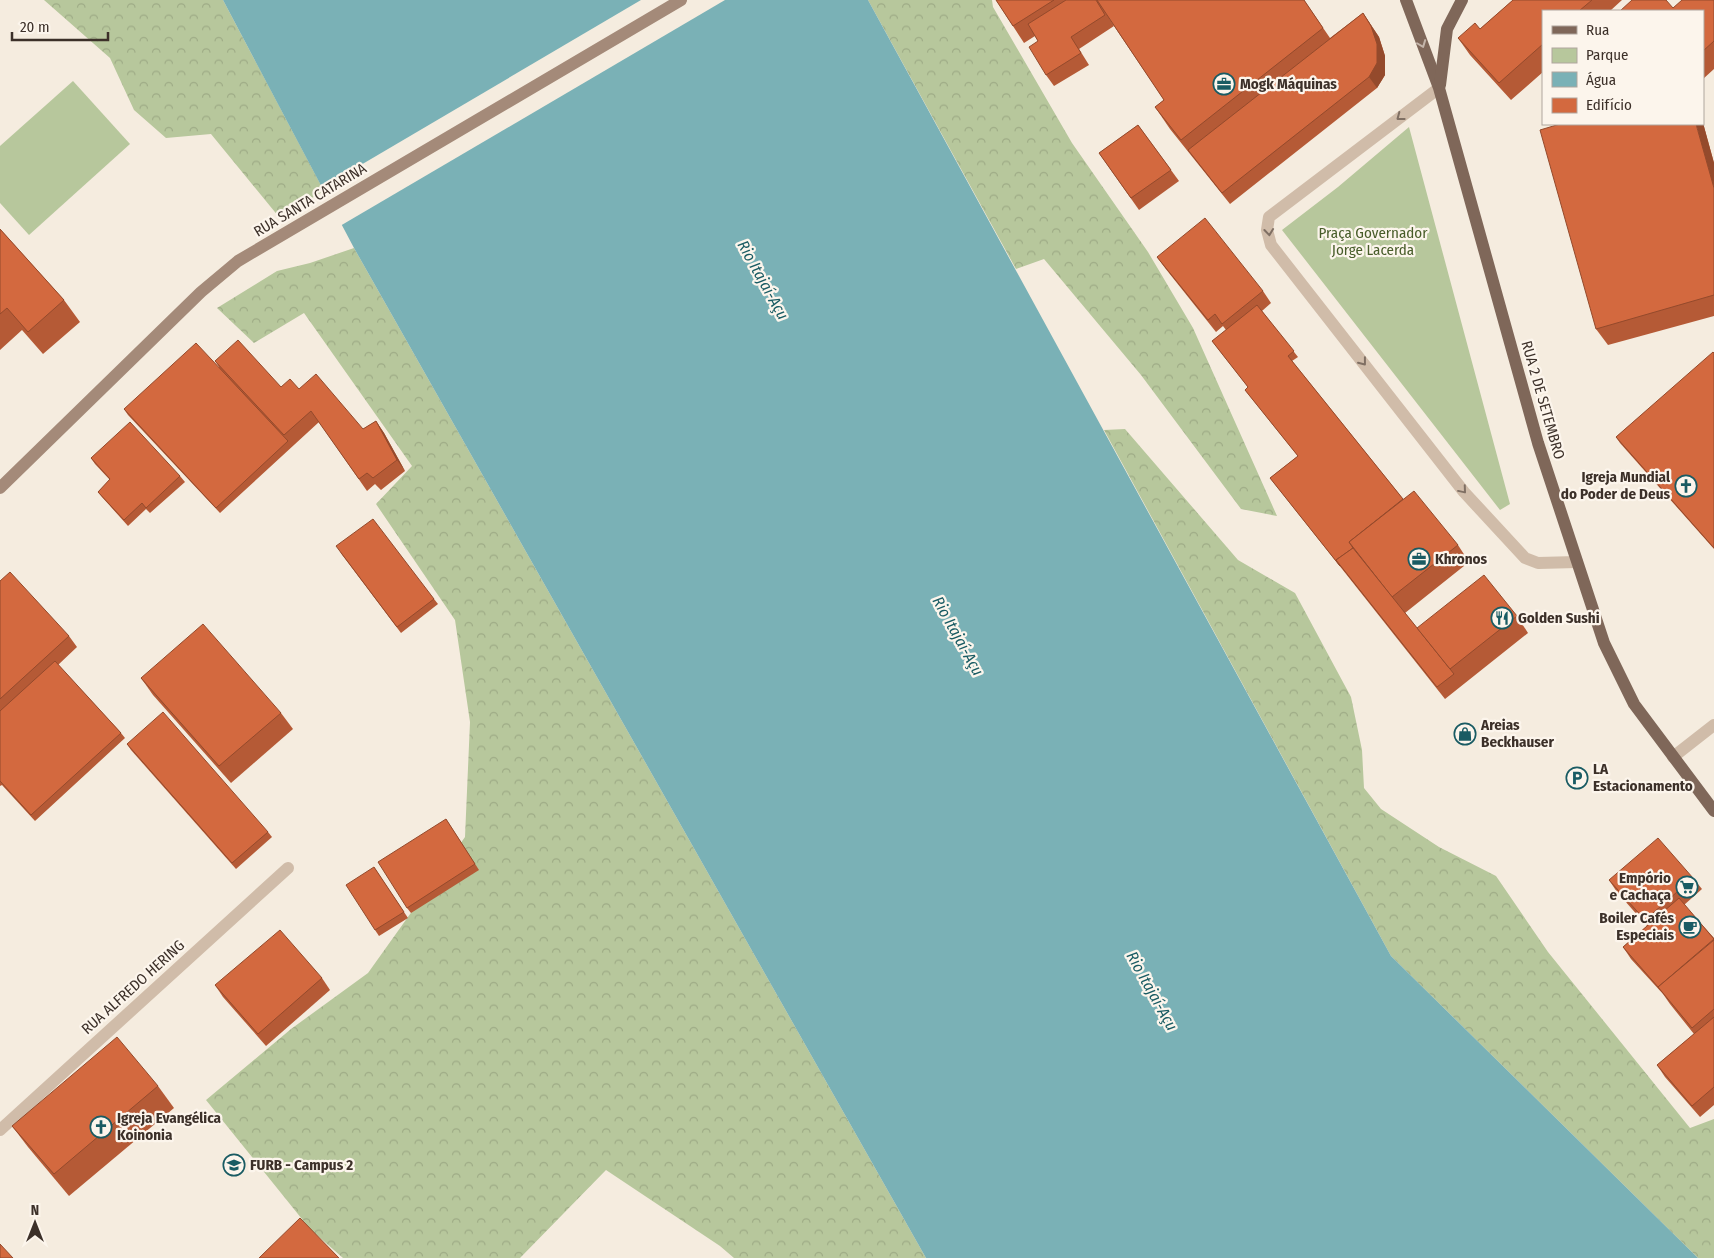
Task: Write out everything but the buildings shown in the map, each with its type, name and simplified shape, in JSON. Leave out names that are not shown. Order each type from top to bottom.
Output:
[{"type":"main road","name":"RUA SANTA CATARINA","points":[[0,488],[201,292],[238,261],[681,0]]},
{"type":"main road","name":"RUA 2 DE SETEMBRO","points":[[1406,0],[1439,88],[1538,443],[1604,643],[1634,704],[1714,811]]},
{"type":"main road","points":[[1439,88],[1447,30],[1462,0]]},
{"type":"street","points":[[1439,88],[1269,217],[1267,230],[1271,245],[1464,492],[1525,558],[1538,563],[1577,562]]},
{"type":"street","points":[[1673,757],[1714,725]]},
{"type":"street","name":"RUA ALFREDO HERING","points":[[0,1130],[288,868]]},
{"type":"green space","points":[[44,0],[223,0],[324,191],[279,217],[211,134],[166,138],[134,110],[110,58]]},
{"type":"green space","points":[[868,0],[992,0],[993,7],[1072,143],[1148,252],[1193,328],[1277,516],[1241,509],[1141,375],[1044,259],[1016,269]]},
{"type":"green space","points":[[73,81],[130,144],[29,235],[0,203],[0,146]]},
{"type":"green space","name":"Praça Governador Jorge Lacerda","points":[[1409,127],[1510,504],[1500,510],[1282,230],[1338,187]]},
{"type":"green space","points":[[354,248],[926,1258],[734,1258],[720,1246],[606,1170],[520,1258],[343,1258],[310,1229],[206,1100],[291,1029],[368,973],[465,837],[470,722],[455,620],[376,504],[412,466],[304,313],[254,343],[217,308],[277,271],[310,263]]},
{"type":"green space","points":[[1125,429],[1238,560],[1295,593],[1351,697],[1362,750],[1364,788],[1381,809],[1439,847],[1496,876],[1548,952],[1690,1128],[1714,1119],[1714,1258],[1698,1258],[1391,956],[1104,430]]},
{"type":"water","name":"Rio Itajaí-Açu","points":[[223,0],[868,0],[1391,956],[1698,1258],[926,1258],[354,248]]},
{"type":"pier","points":[[641,0],[725,0],[340,226],[320,189]]},
{"type":"place","name":"Mogk Máquinas","points":[[1224,84]]},
{"type":"place","name":"Igreja Mundial do Poder de Deus","points":[[1686,486]]},
{"type":"place","name":"Khronos","points":[[1419,559]]},
{"type":"place","name":"Golden Sushi","points":[[1502,618]]},
{"type":"place","name":"Areias Beckhauser","points":[[1465,734]]},
{"type":"place","name":"LA Estacionamento","points":[[1577,778]]},
{"type":"place","name":"Empório e Cachaça","points":[[1687,887]]},
{"type":"place","name":"Boiler Cafés Especiais","points":[[1690,927]]},
{"type":"place","name":"Igreja Evangélica Koinonia","points":[[101,1127]]},
{"type":"place","name":"FURB - Campus 2","points":[[234,1165]]}]
